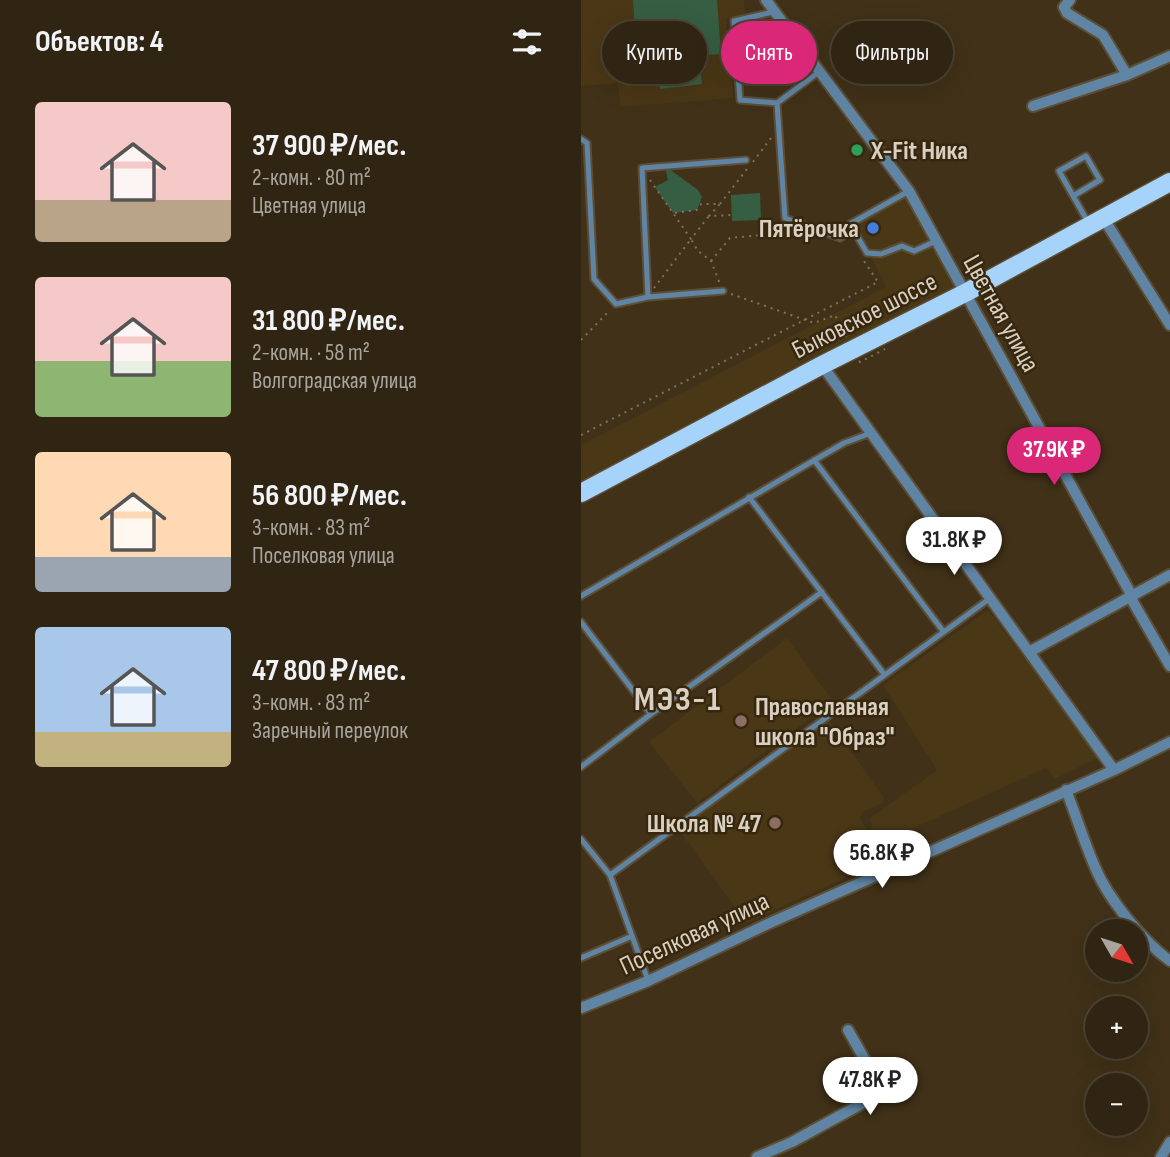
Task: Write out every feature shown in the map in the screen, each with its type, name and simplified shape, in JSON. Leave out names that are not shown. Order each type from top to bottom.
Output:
[{"type":"main road","name":"Быковское шоссе","points":[[581,493],[852,349],[965,293],[1170,182]]},
{"type":"street","name":"Цветная улица","points":[[767,0],[909,191],[1170,666]]},
{"type":"street","points":[[1070,0],[1064,7],[1067,13],[1103,35],[1127,75]]},
{"type":"street","points":[[1033,106],[1127,75],[1170,56]]},
{"type":"street","points":[[1097,223],[1170,325]]},
{"type":"street","points":[[822,365],[1114,770]]},
{"type":"street","points":[[1029,652],[1170,575]]},
{"type":"street","name":"Поселковая улица","points":[[581,1008],[648,981],[772,922],[1170,743]]},
{"type":"street","points":[[1066,790],[1095,869],[1105,886],[1144,937],[1170,961]]},
{"type":"street","points":[[757,1157],[792,1142],[883,1093],[848,1030]]},
{"type":"street","points":[[1161,1157],[1170,1142]]},
{"type":"lane","points":[[776,11],[734,21],[740,100],[777,103],[819,71]]},
{"type":"lane","points":[[777,103],[785,218],[840,238],[847,233],[850,224],[909,191]]},
{"type":"lane","points":[[581,139],[587,143],[594,279],[616,304],[648,297],[723,291]]},
{"type":"lane","points":[[1073,196],[1100,180],[1086,156],[1059,171],[1073,196],[1097,223]]},
{"type":"lane","points":[[648,297],[642,168],[746,160]]},
{"type":"lane","points":[[850,224],[867,253],[881,254],[902,246],[914,251],[936,241]]},
{"type":"lane","points":[[847,233],[852,240]]},
{"type":"lane","points":[[581,596],[844,443],[871,433]]},
{"type":"lane","points":[[814,460],[943,631]]},
{"type":"lane","points":[[749,497],[884,674]]},
{"type":"lane","points":[[581,767],[822,592]]},
{"type":"lane","points":[[610,875],[989,599]]},
{"type":"lane","points":[[581,622],[652,714]]},
{"type":"lane","points":[[581,839],[610,875],[648,981]]},
{"type":"lane","points":[[581,958],[630,937]]},
{"type":"path","points":[[642,168],[698,251],[711,261],[723,291],[814,323],[835,315],[860,362],[885,349]]},
{"type":"path","points":[[648,297],[720,204],[701,204],[697,210],[673,213]]},
{"type":"path","points":[[709,216],[732,215]]},
{"type":"path","points":[[711,261],[730,238],[773,234],[785,218]]},
{"type":"path","points":[[581,435],[878,282],[865,261]]},
{"type":"path","points":[[581,340],[616,304]]},
{"type":"shaded area","points":[[581,0],[744,0],[745,17],[721,21],[721,84],[732,84],[733,98],[620,107],[618,84],[707,84],[707,21],[602,21],[602,84],[606,84],[581,86]]},
{"type":"shaded area","points":[[905,196],[956,288],[581,483],[581,445],[886,287],[855,226]]},
{"type":"shaded area","points":[[988,610],[1099,757],[1055,779],[1046,768],[876,845],[878,854],[874,865],[746,923],[679,830],[828,719],[884,798],[882,803],[863,812],[859,818],[873,838],[870,818],[937,770],[883,685]]},
{"type":"shaded area","name":"Православная школа \"Образ\"","points":[[787,638],[833,701],[697,803],[649,742]]},
{"type":"green space","points":[[633,0],[717,0],[721,54],[707,55],[707,21],[634,21]]},
{"type":"green space","points":[[659,84],[702,84],[660,89]]},
{"type":"green space","points":[[665,166],[698,190],[702,197],[697,210],[673,213],[655,187],[668,180]]},
{"type":"green space","points":[[760,193],[761,220],[732,221],[731,195]]},
{"type":"place","name":"X-Fit Ника","points":[[857,150]]},
{"type":"place","name":"Пятёрочка","points":[[873,228]]},
{"type":"place","name":"Православная школа \"Образ\"","points":[[741,721]]},
{"type":"place","name":"Школа № 47","points":[[775,823]]},
{"type":"district","name":"МЭЗ-1","points":[[678,698]]}]
